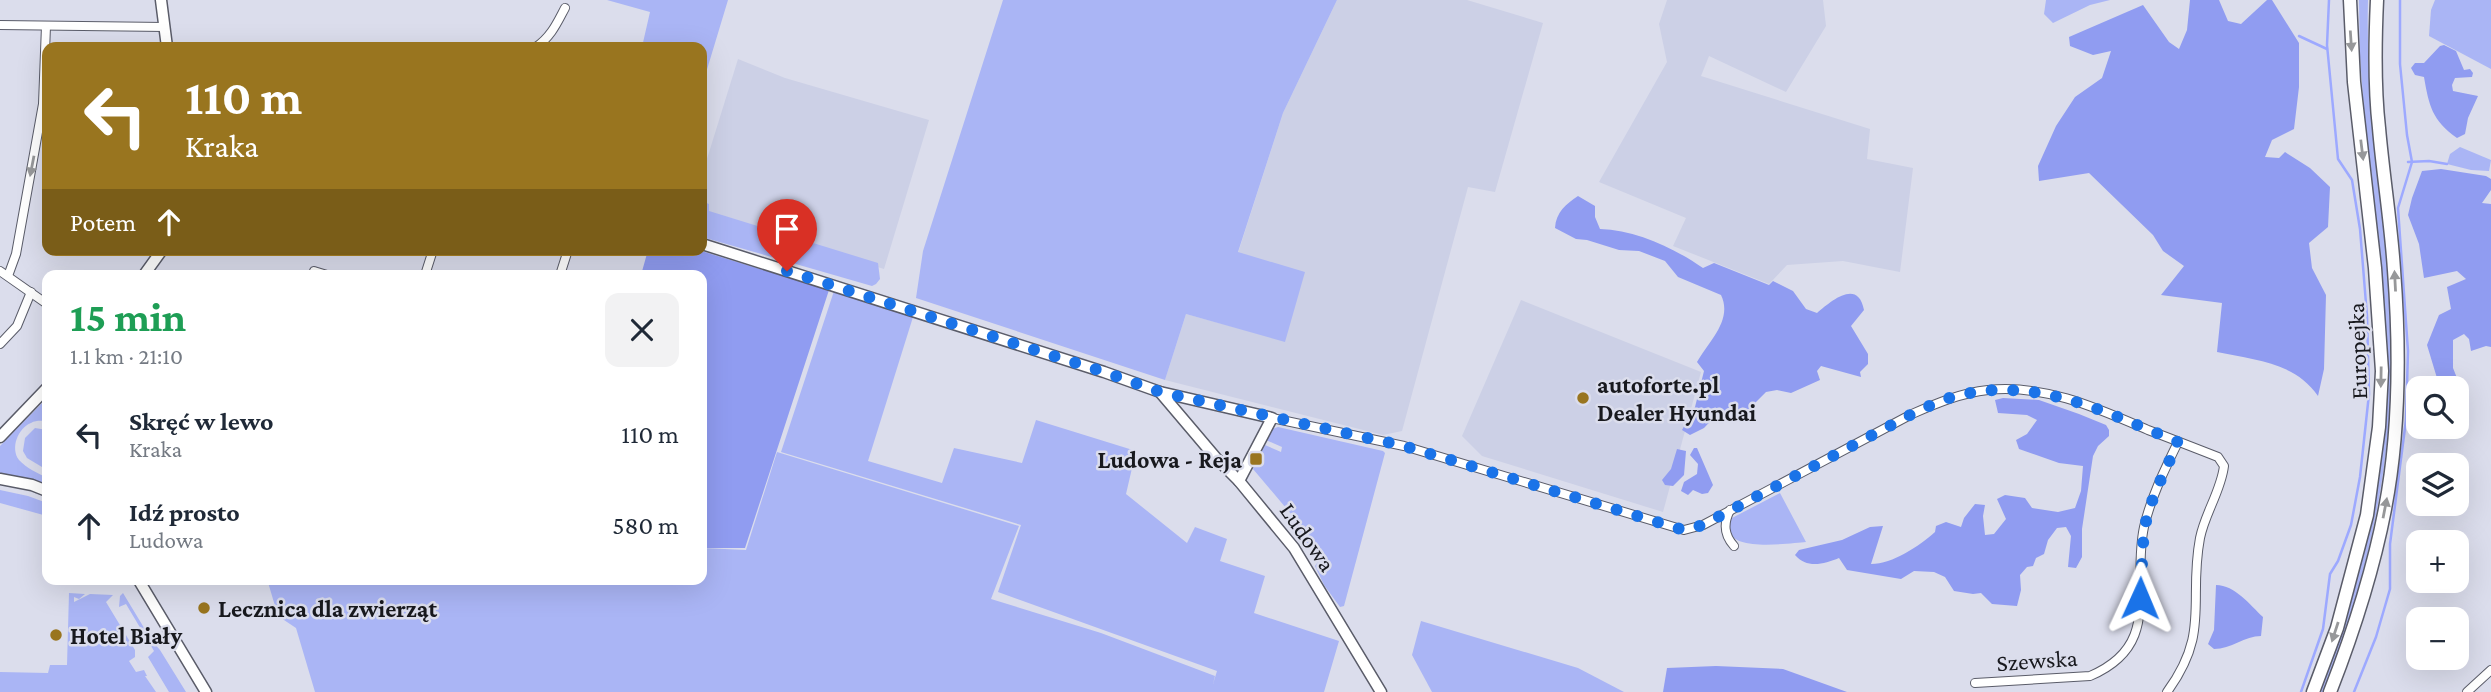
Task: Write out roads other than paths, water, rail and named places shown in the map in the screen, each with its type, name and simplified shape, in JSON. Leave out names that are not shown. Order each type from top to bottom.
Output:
[{"type":"main road","name":"Europejka","points":[[2314,692],[2340,618],[2367,515],[2382,382],[2375,268],[2353,71],[2350,0]]},
{"type":"main road","name":"Europejka","points":[[2330,692],[2369,575],[2385,509],[2393,449],[2398,375],[2396,306],[2378,125],[2375,62],[2377,0]]},
{"type":"street","points":[[161,0],[166,42]]},
{"type":"street","points":[[544,42],[565,8]]},
{"type":"street","points":[[0,25],[165,27]]},
{"type":"street","points":[[45,42],[46,26]]},
{"type":"street","points":[[42,110],[16,254],[4,274],[42,300]]},
{"type":"street","points":[[707,246],[1160,392],[1404,446],[1684,530],[1703,525],[1912,414],[1946,399],[1987,390],[2029,390],[2068,398],[2218,457],[2222,461],[2224,471],[2199,541],[2197,615],[2193,641],[2186,663],[2167,692]]},
{"type":"street","points":[[0,344],[13,331],[31,292]]},
{"type":"street","name":"Ludowa","points":[[1160,392],[1294,548],[1381,692]]},
{"type":"street","points":[[0,437],[42,394]]},
{"type":"street","points":[[1239,481],[1272,418]]},
{"type":"street","name":"Szewska","points":[[1975,683],[2091,676],[2112,665],[2126,652],[2136,632],[2139,615],[2144,528],[2154,495],[2178,442]]},
{"type":"street","points":[[0,479],[42,489]]},
{"type":"street","points":[[1730,510],[1725,530],[1734,546]]},
{"type":"street","points":[[142,585],[206,692]]},
{"type":"street","points":[[2467,692],[2491,670]]},
{"type":"waterway","points":[[2301,692],[2323,629],[2330,574],[2338,561],[2351,525],[2360,477],[2369,394],[2367,316],[2360,229],[2352,180],[2338,159],[2327,45],[2329,0]]},
{"type":"waterway","points":[[2354,692],[2376,637],[2390,589],[2390,544],[2406,420],[2408,351],[2398,208],[2412,162],[2400,64],[2400,0]]},
{"type":"waterway","points":[[2299,36],[2327,49]]},
{"type":"waterway","points":[[2408,162],[2447,164]]},
{"type":"place","name":"autoforte.pl Dealer Hyundai","points":[[1583,398]]},
{"type":"place","name":"Ludowa - Reja","points":[[1256,459]]},
{"type":"place","name":"Lecznica dla zwierząt","points":[[204,608]]},
{"type":"place","name":"Hotel Biały","points":[[56,635]]}]
